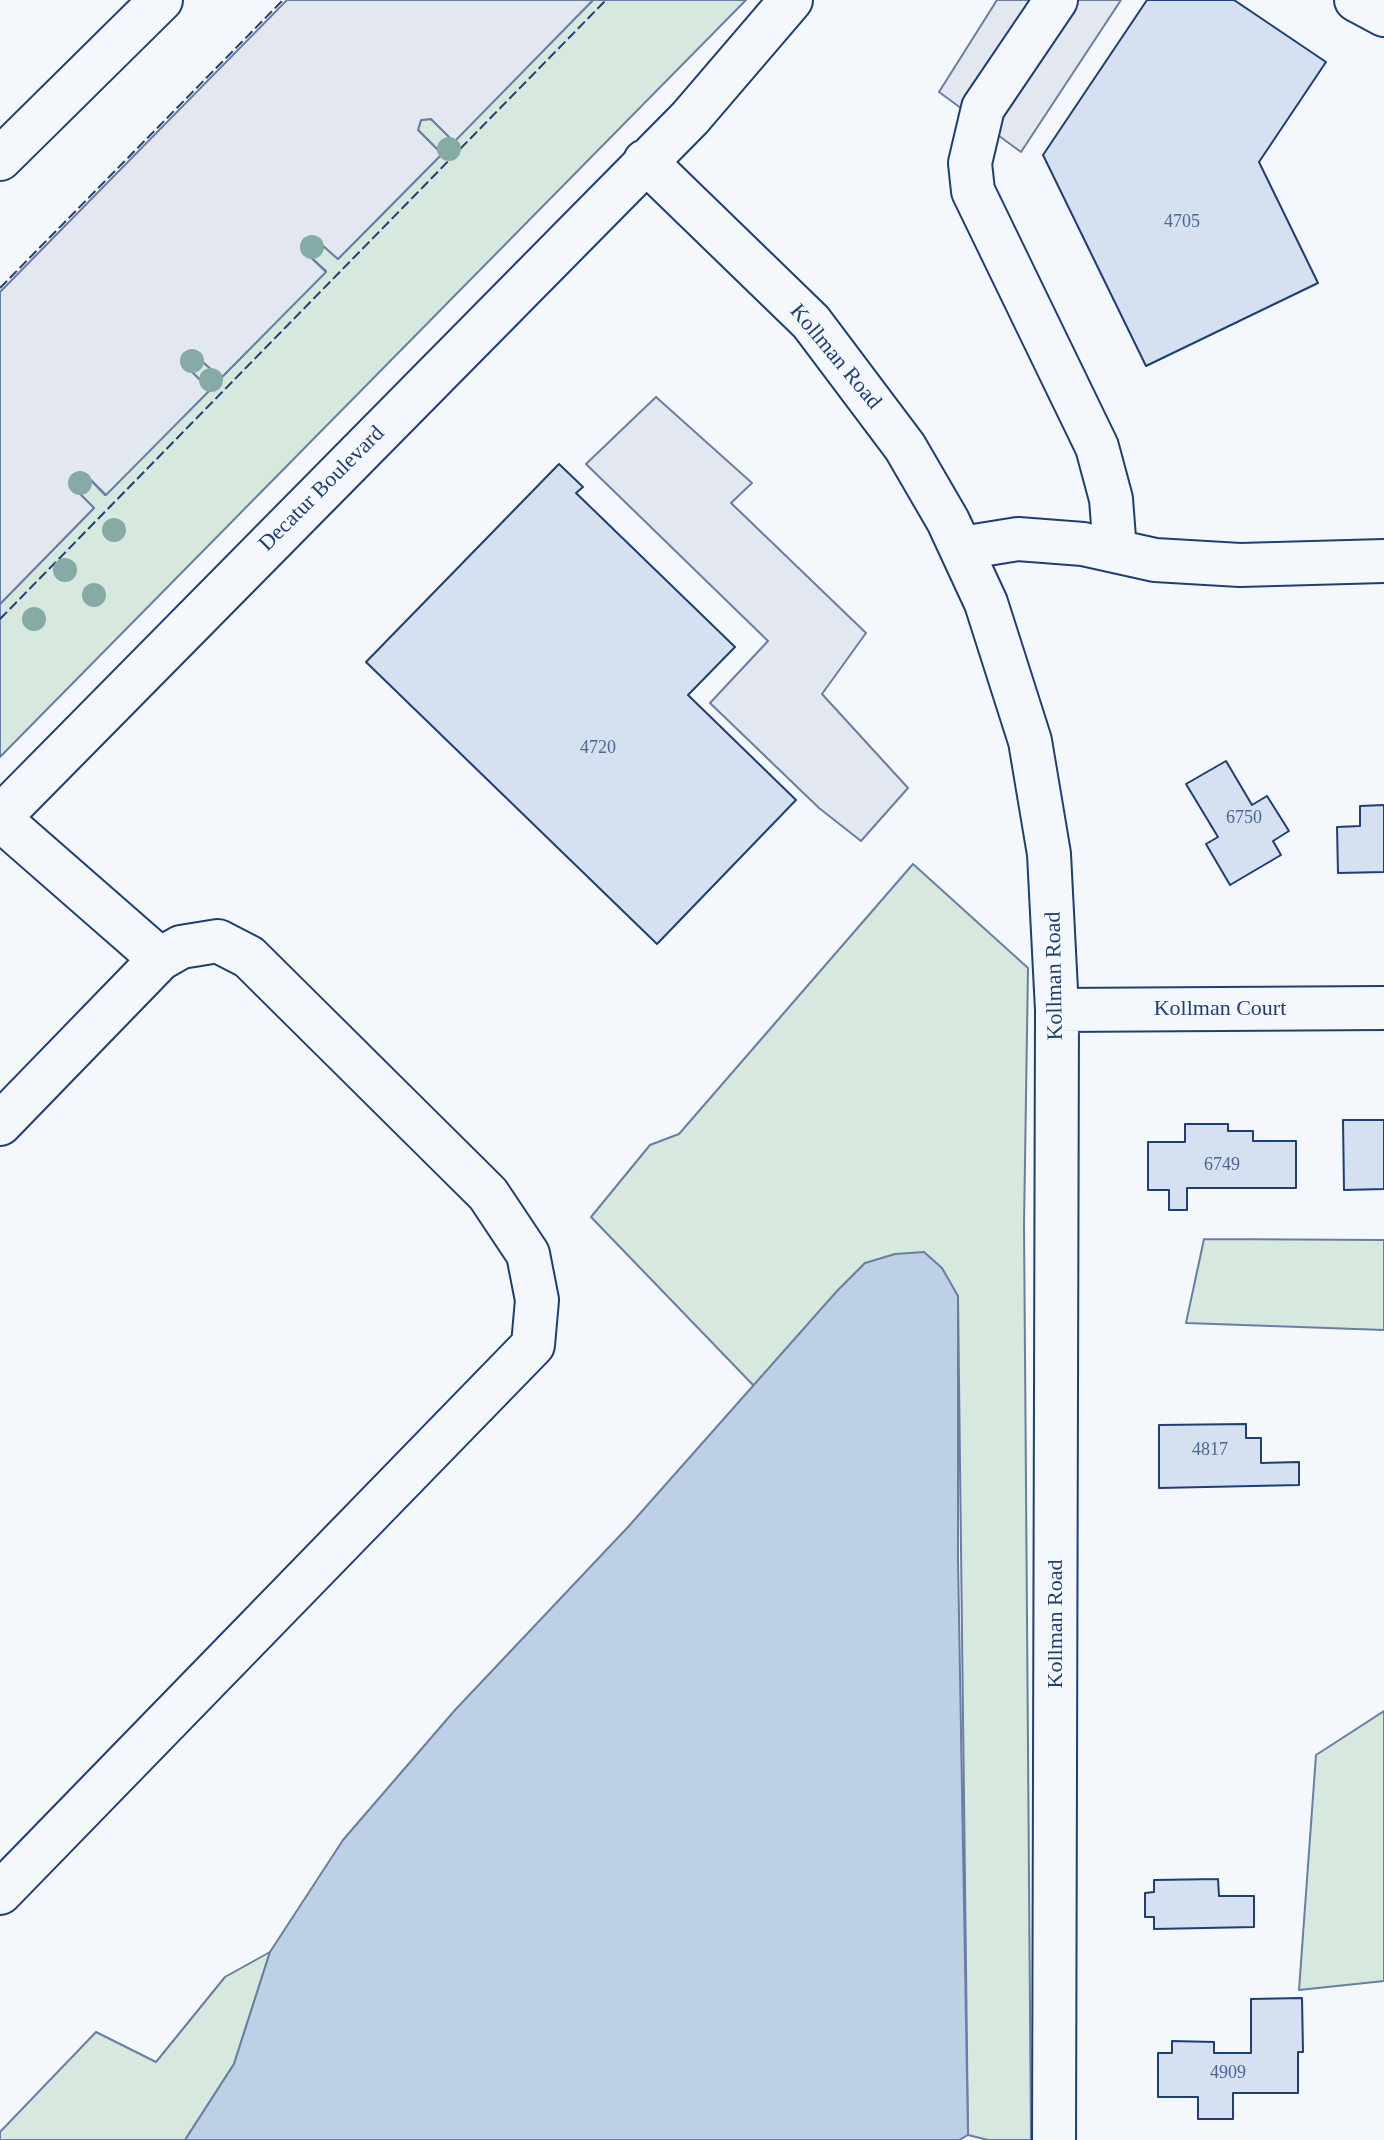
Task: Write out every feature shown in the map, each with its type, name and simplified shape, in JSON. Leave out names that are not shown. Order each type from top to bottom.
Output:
[{"type":"street","points":[[0,159],[161,0]]},
{"type":"street","points":[[645,161],[690,118],[791,0]]},
{"type":"street","points":[[1056,0],[983,108],[970,163],[973,191],[1097,447],[1111,499],[1115,551]]},
{"type":"street","points":[[1356,0],[1384,15]]},
{"type":"street","name":"Kollman Road","points":[[645,161],[811,322],[856,377],[905,447],[962,548],[1007,659],[1036,770],[1052,884],[1057,1010],[1054,2140]]},
{"type":"street","name":"Decatur Boulevard","points":[[0,818],[645,161]]},
{"type":"street","points":[[962,548],[1018,539],[1083,544],[1155,560],[1240,565],[1384,561]]},
{"type":"street","points":[[0,818],[160,959]]},
{"type":"street","points":[[0,1124],[160,959],[181,947],[218,941],[249,957],[488,1194],[528,1254],[537,1300],[533,1345],[0,1893]]},
{"type":"street","name":"Kollman Court","points":[[1057,1010],[1384,1008]]},
{"type":"shaded area","points":[[287,0],[593,0],[454,142],[431,119],[421,120],[418,130],[442,154],[338,259],[313,237],[304,239],[305,252],[326,272],[221,378],[195,355],[186,356],[188,368],[210,390],[106,495],[86,475],[74,475],[73,487],[94,508],[0,604],[0,292]]},
{"type":"shaded area","points":[[593,0],[746,0],[0,757],[0,604],[94,508],[73,487],[74,475],[86,475],[105,495],[209,389],[188,368],[186,356],[195,355],[221,378],[326,271],[305,252],[304,239],[313,237],[338,259],[442,154],[418,130],[421,120],[431,119],[454,141]]},
{"type":"shaded area","points":[[997,0],[1121,0],[1021,152],[939,92]]},
{"type":"shaded area","points":[[656,397],[752,483],[731,503],[866,633],[822,694],[908,788],[861,841],[819,808],[710,703],[768,641],[586,464]]},
{"type":"shaded area","points":[[913,864],[1028,968],[1024,1225],[1031,2140],[988,2140],[968,2135],[958,1296],[865,1263],[754,1386],[591,1217],[650,1145],[679,1134]]},
{"type":"shaded area","points":[[1204,1239],[1384,1240],[1384,1330],[1186,1323]]},
{"type":"shaded area","points":[[1384,1711],[1384,1981],[1299,1990],[1316,1755]]},
{"type":"shaded area","points":[[270,1952],[234,2064],[185,2140],[0,2140],[0,2132],[96,2032],[156,2062],[225,1977]]},
{"type":"water","points":[[924,1252],[942,1268],[958,1296],[958,1558],[968,2135],[959,2140],[185,2140],[234,2064],[270,1952],[343,1840],[455,1710],[628,1527],[837,1291],[865,1263],[895,1254]]},
{"type":"building","points":[[1147,0],[1234,0],[1326,62],[1259,162],[1318,283],[1146,366],[1043,155]]},
{"type":"building","points":[[559,464],[583,487],[576,493],[735,647],[688,695],[796,800],[657,944],[366,662]]},
{"type":"building","points":[[1226,761],[1252,805],[1267,796],[1289,831],[1273,841],[1281,855],[1230,885],[1206,844],[1218,837],[1186,784]]},
{"type":"building","points":[[1384,805],[1384,872],[1338,873],[1337,827],[1360,826],[1360,806]]},
{"type":"building","points":[[1343,1120],[1384,1120],[1384,1189],[1344,1190]]},
{"type":"building","points":[[1185,1124],[1228,1124],[1228,1131],[1253,1131],[1253,1141],[1296,1141],[1296,1188],[1187,1188],[1187,1210],[1169,1210],[1169,1190],[1148,1190],[1148,1142],[1185,1142]]},
{"type":"building","points":[[1246,1424],[1246,1438],[1261,1438],[1261,1463],[1299,1462],[1299,1485],[1159,1488],[1159,1425]]},
{"type":"building","points":[[1218,1879],[1219,1896],[1254,1896],[1254,1927],[1154,1929],[1154,1917],[1145,1917],[1145,1893],[1154,1892],[1154,1880]]},
{"type":"building","points":[[1302,1998],[1303,2052],[1298,2052],[1298,2093],[1233,2093],[1233,2119],[1198,2119],[1198,2097],[1158,2097],[1158,2053],[1172,2053],[1172,2041],[1214,2042],[1214,2053],[1251,2053],[1251,1999]]},
{"type":"fence","points":[[0,288],[283,0]]},
{"type":"fence","points":[[0,619],[606,0]]}]
